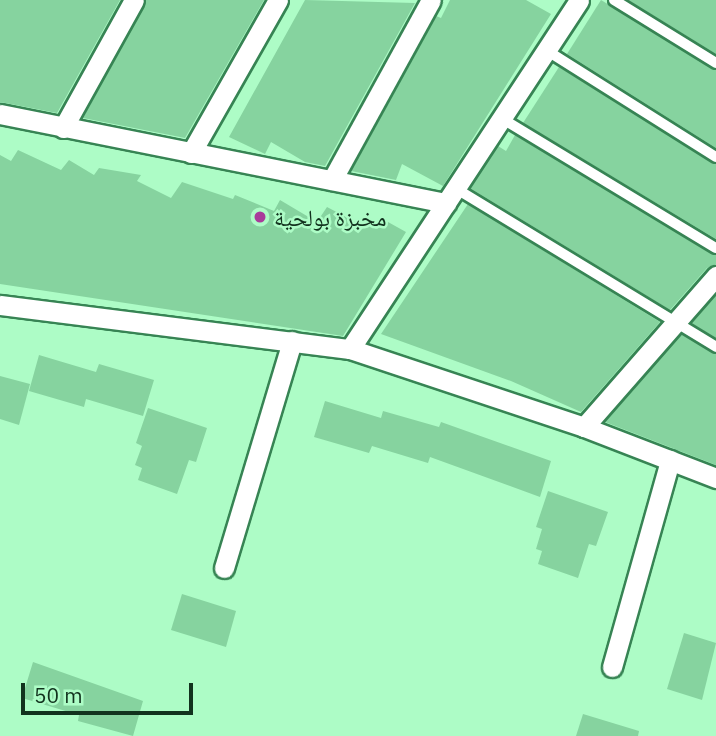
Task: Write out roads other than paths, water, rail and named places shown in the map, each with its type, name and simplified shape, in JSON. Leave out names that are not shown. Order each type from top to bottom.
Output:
[{"type":"street","points":[[62,128],[134,0]]},
{"type":"street","points":[[191,153],[278,0]]},
{"type":"street","points":[[331,180],[431,0]]},
{"type":"street","points":[[350,349],[579,0]]},
{"type":"street","points":[[0,114],[331,180],[451,196]]},
{"type":"street","points":[[584,427],[716,276]]},
{"type":"street","points":[[0,305],[350,349],[584,427],[716,478]]},
{"type":"street","points":[[224,568],[292,341]]},
{"type":"street","points":[[612,667],[670,460]]},
{"type":"lane","points":[[614,0],[716,63]]},
{"type":"lane","points":[[546,50],[716,157]]},
{"type":"lane","points":[[501,118],[716,248]]},
{"type":"lane","points":[[451,196],[716,347]]},
{"type":"place","name":"مخبزة بولحية","points":[[260,217]]}]
